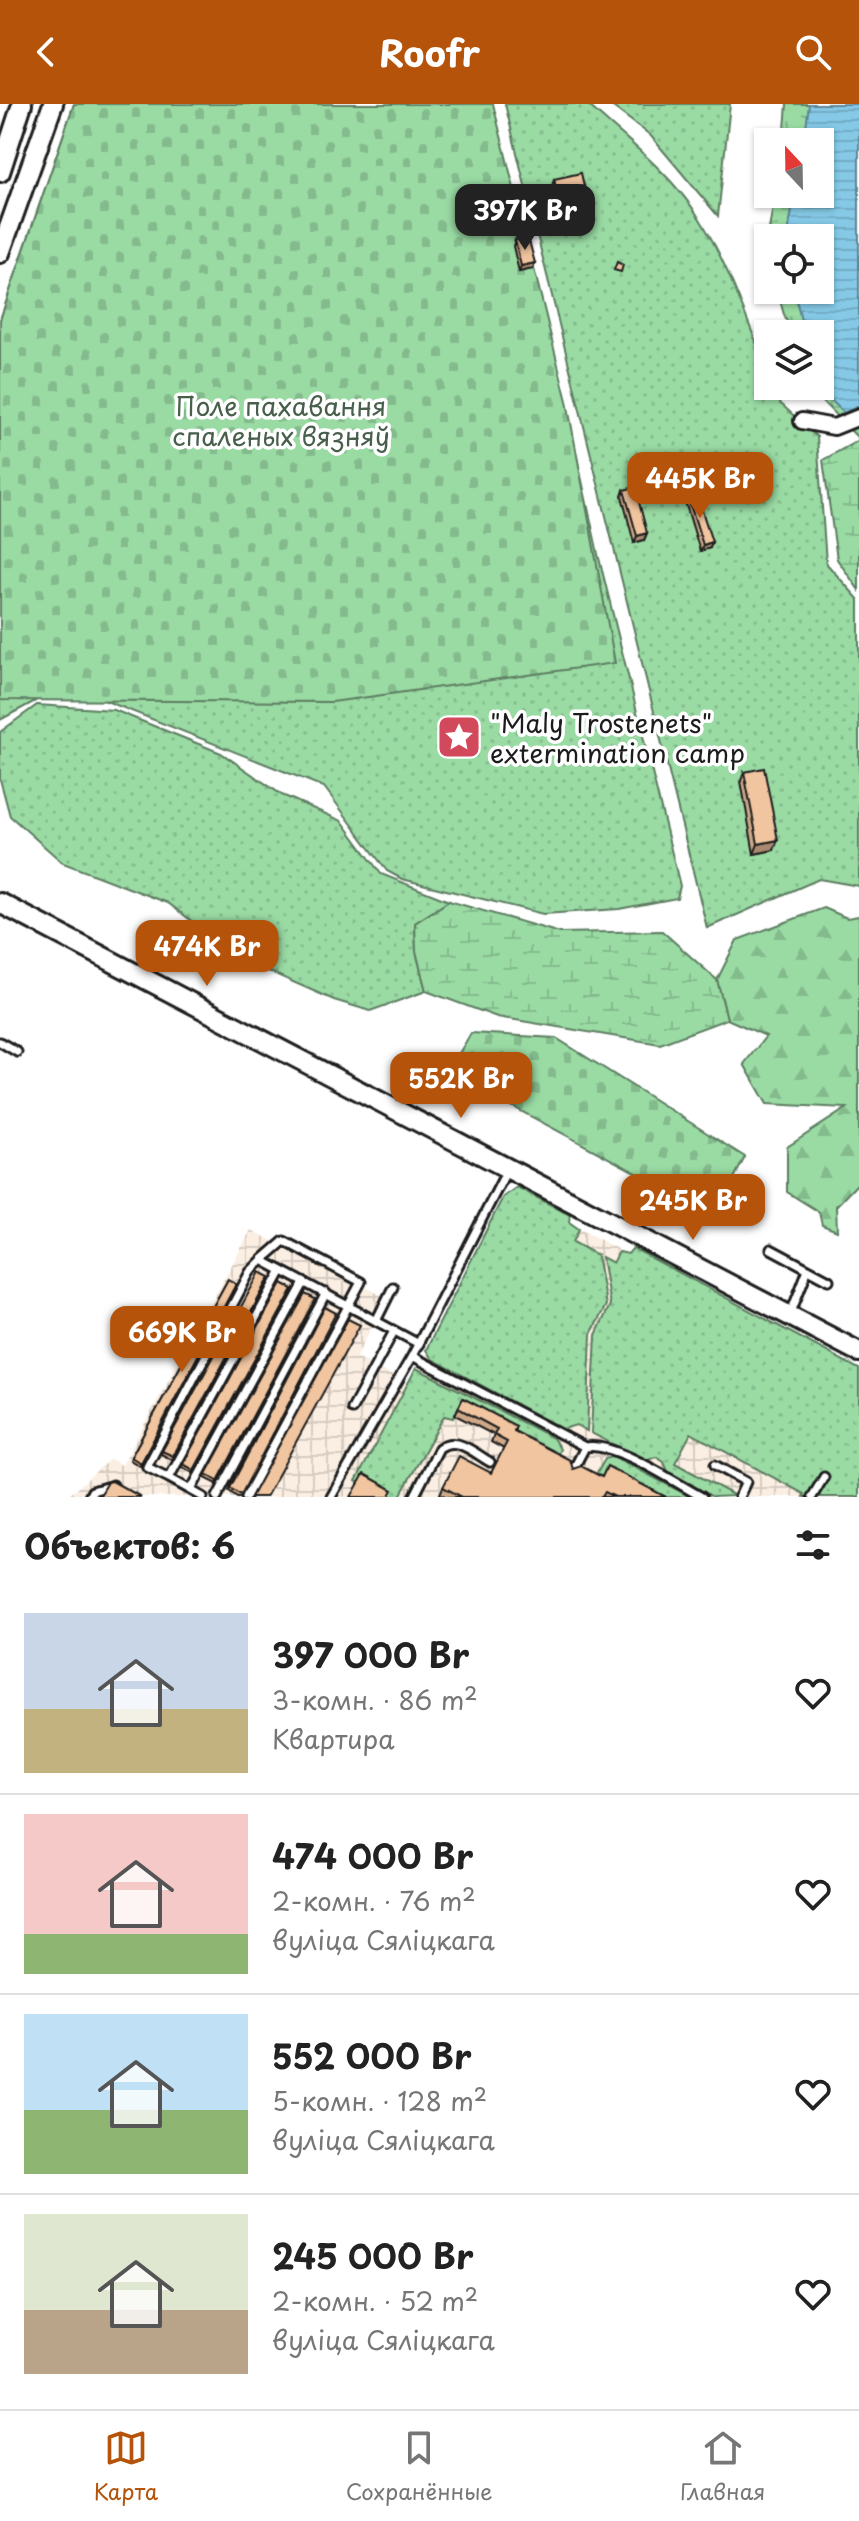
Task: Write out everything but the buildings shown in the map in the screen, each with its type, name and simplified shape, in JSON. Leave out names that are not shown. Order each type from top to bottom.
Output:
[{"type":"main road","points":[[0,172],[22,104]]},
{"type":"main road","points":[[0,253],[53,104]]},
{"type":"main road","points":[[0,903],[859,1352]]},
{"type":"street","points":[[802,421],[834,427],[859,417]]},
{"type":"lane","points":[[0,1042],[17,1052]]},
{"type":"lane","points":[[331,1497],[419,1344],[508,1168]]},
{"type":"lane","points":[[203,1497],[147,1467],[250,1272],[284,1241],[361,1282],[246,1497]]},
{"type":"lane","points":[[771,1249],[829,1280]]},
{"type":"lane","points":[[262,1260],[419,1344]]},
{"type":"lane","points":[[790,1315],[808,1269]]},
{"type":"lane","points":[[169,1478],[281,1272]]},
{"type":"lane","points":[[191,1490],[304,1283]]},
{"type":"lane","points":[[376,1321],[393,1287]]},
{"type":"lane","points":[[217,1497],[326,1293]]},
{"type":"lane","points":[[352,1409],[394,1331]]},
{"type":"lane","points":[[412,1356],[585,1447],[595,1445],[618,1452],[702,1497]]},
{"type":"lane","points":[[414,1497],[439,1448],[446,1443],[456,1442],[490,1462]]},
{"type":"lane","points":[[573,1470],[585,1447]]},
{"type":"lane","points":[[715,1465],[746,1482],[739,1497]]},
{"type":"lane","points":[[812,1497],[824,1477]]},
{"type":"lane","points":[[89,1497],[92,1491],[114,1485],[125,1491]]},
{"type":"shaded area","points":[[510,1191],[859,1380],[859,1497],[67,1497],[110,1459],[122,1465],[251,1230],[387,1298],[356,1357],[411,1385]]},
{"type":"green space","name":"Поле пахавання спаленых вязняў","points":[[74,104],[553,347],[598,554],[680,886],[677,898],[619,909],[543,914],[402,879],[387,871],[324,787],[91,695],[37,700],[0,720],[0,320]]},
{"type":"green space","name":"Поле пахавання спаленых вязняў","points":[[74,104],[493,104],[567,401],[615,663],[332,702],[0,700],[0,320]]},
{"type":"green space","points":[[505,104],[587,104],[662,172],[689,203],[720,256],[754,337],[754,400],[779,400],[817,437],[826,563],[859,600],[859,886],[819,879],[707,928]]},
{"type":"green space","points":[[609,104],[730,104],[718,216],[650,135]]},
{"type":"green space","points":[[787,104],[859,104],[859,439],[821,400],[834,400],[834,320],[786,320],[781,304],[834,304],[834,224],[770,224],[773,208],[834,208],[834,128],[785,128]]},
{"type":"green space","points":[[859,440],[859,590],[837,559],[823,460]]},
{"type":"green space","points":[[37,705],[114,710],[221,753],[282,795],[342,821],[381,874],[449,901],[415,923],[416,951],[426,991],[370,1011],[334,1000],[243,960],[168,903],[63,863],[10,816],[0,779],[0,732]]},
{"type":"green space","points":[[449,901],[560,933],[662,931],[717,980],[727,1019],[660,1044],[497,1017],[426,991],[416,951],[415,923]]},
{"type":"green space","points":[[824,908],[847,918],[859,916],[859,1182],[836,1206],[837,1231],[822,1225],[819,1212],[787,1192],[787,1147],[847,1108],[767,1104],[744,1064],[766,1036],[727,1019],[717,980],[737,940]]},
{"type":"green space","points":[[471,1033],[556,1038],[745,1157],[715,1215],[448,1072]]},
{"type":"green space","points":[[517,1187],[570,1215],[569,1222],[579,1229],[573,1242],[597,1255],[606,1305],[591,1334],[587,1431],[576,1425],[563,1429],[432,1359],[426,1350],[503,1197]]},
{"type":"green space","points":[[633,1248],[859,1369],[859,1497],[803,1497],[804,1494],[691,1433],[675,1463],[735,1496],[713,1497],[669,1474],[664,1462],[656,1457],[645,1461],[591,1433],[596,1335],[610,1305],[602,1257],[613,1263],[619,1252],[628,1254]]},
{"type":"green space","points":[[416,1368],[553,1438],[560,1449],[555,1460],[460,1405],[453,1418],[444,1416],[400,1496],[385,1497],[356,1481]]},
{"type":"green space","points":[[613,1456],[689,1497],[650,1497],[593,1480],[605,1459]]},
{"type":"water","points":[[809,104],[859,104],[859,406],[844,413],[831,400],[834,400],[834,320],[801,320],[797,304],[834,304],[834,224],[790,224],[792,208],[834,208],[834,128],[806,128]]},
{"type":"place","name":"\"Maly Trostenets\" extermination camp","points":[[459,737]]}]
